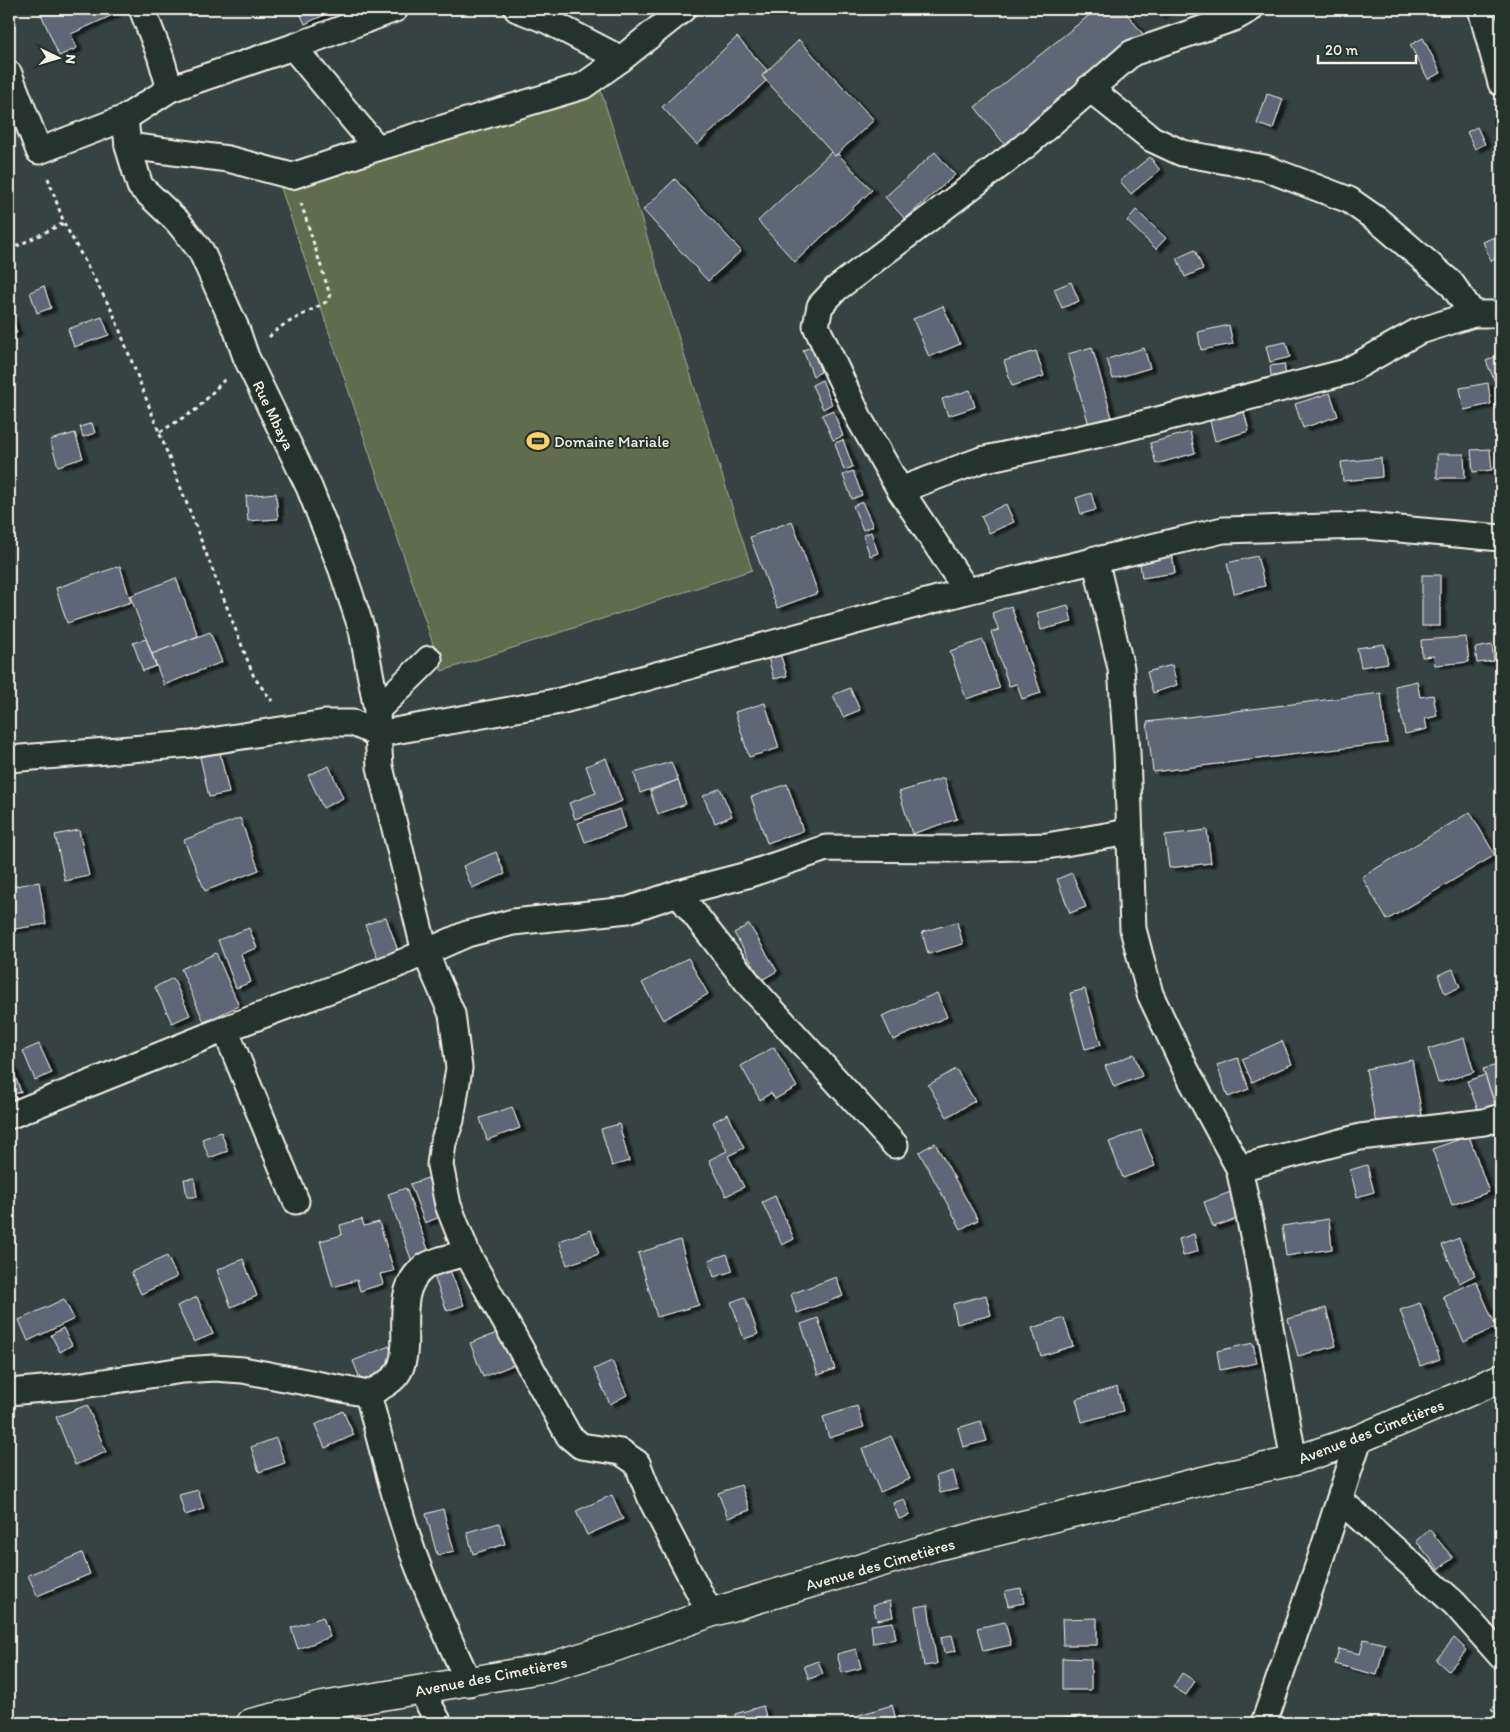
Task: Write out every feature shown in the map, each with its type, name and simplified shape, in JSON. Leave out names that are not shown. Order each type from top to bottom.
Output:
[{"type":"street","points":[[142,9],[160,55],[170,89]]},
{"type":"street","points":[[9,74],[39,151],[126,118],[170,89],[293,47],[395,9]]},
{"type":"street","points":[[517,9],[546,20],[621,59]]},
{"type":"street","points":[[128,146],[228,159],[292,176],[377,148],[583,86],[621,59],[683,9]]},
{"type":"street","points":[[967,591],[900,490],[860,420],[816,326],[820,306],[836,289],[1024,146],[1089,88],[1132,53],[1234,18],[1250,9]]},
{"type":"street","points":[[1481,9],[1501,83]]},
{"type":"street","points":[[293,47],[377,148]]},
{"type":"street","points":[[1089,88],[1152,139],[1182,153],[1265,168],[1349,200],[1379,221],[1451,283],[1474,314]]},
{"type":"street","name":"Rue Mbaya","points":[[126,118],[128,146],[140,186],[178,222],[201,251],[236,328],[246,357],[309,487],[342,570],[362,630],[377,710],[380,767],[425,952],[452,1014],[459,1068],[451,1120],[443,1144],[440,1165],[448,1205],[467,1252],[569,1436],[581,1446],[620,1452],[637,1463],[652,1501],[710,1613]]},
{"type":"street","points":[[900,490],[981,460],[1110,432],[1346,372],[1417,332],[1474,314],[1501,314]]},
{"type":"street","points":[[9,759],[192,744],[325,723],[353,723],[378,734],[560,701],[967,591],[1223,530],[1365,526],[1501,538]]},
{"type":"street","points":[[1095,559],[1121,668],[1127,752],[1133,929],[1150,994],[1187,1072],[1239,1168],[1257,1254],[1294,1461]]},
{"type":"street","points":[[377,710],[429,659]]},
{"type":"street","points":[[9,1116],[225,1029],[394,966],[467,934],[513,922],[628,910],[678,893],[748,875],[826,848],[952,849],[1048,846],[1129,832]]},
{"type":"street","points":[[678,893],[752,988],[895,1144]]},
{"type":"street","points":[[225,1029],[296,1201]]},
{"type":"street","points":[[1239,1168],[1360,1137],[1484,1122],[1501,1117]]},
{"type":"street","points":[[9,1392],[76,1386],[183,1370],[214,1368],[243,1370],[368,1394],[385,1384],[399,1371],[403,1352],[405,1308],[410,1284],[423,1267],[467,1252]]},
{"type":"street","name":"Avenue des Cimetières","points":[[251,1723],[323,1706],[470,1683],[546,1668],[622,1645],[710,1613],[933,1547],[1219,1477],[1294,1461],[1359,1439],[1501,1378]]},
{"type":"street","points":[[368,1394],[396,1499],[413,1551],[431,1600],[470,1683]]},
{"type":"street","points":[[1264,1723],[1359,1439]]},
{"type":"street","points":[[1340,1500],[1455,1604],[1501,1656]]},
{"type":"street","points":[[421,1690],[439,1723]]},
{"type":"path","points":[[39,151],[64,224],[113,313],[254,677],[290,729]]},
{"type":"path","points":[[160,432],[197,409],[246,357],[280,327],[326,302],[330,295],[292,176]]},
{"type":"path","points":[[9,250],[64,224]]},
{"type":"green space","name":"Domaine Mariale","points":[[595,72],[752,570],[442,671],[276,173]]},
{"type":"building","points":[[39,9],[113,9],[115,14],[71,34],[77,48],[59,56]]},
{"type":"building","points":[[298,9],[322,9],[324,15],[305,24]]},
{"type":"building","points":[[1097,9],[1123,9],[1143,34],[1005,145],[975,107]]},
{"type":"building","points":[[1154,9],[1168,9],[1159,16]]},
{"type":"building","points":[[737,37],[767,70],[762,76],[766,81],[697,145],[662,107]]},
{"type":"building","points":[[1423,38],[1441,73],[1428,79],[1410,45]]},
{"type":"building","points":[[799,40],[874,120],[835,156],[762,76]]},
{"type":"building","points":[[1267,94],[1283,99],[1273,129],[1257,124]]},
{"type":"building","points":[[1477,127],[1485,144],[1475,149],[1467,132]]},
{"type":"building","points":[[831,152],[835,156],[838,154],[872,190],[795,262],[758,221]]},
{"type":"building","points":[[935,152],[955,175],[905,219],[885,197]]},
{"type":"building","points":[[1150,157],[1160,170],[1131,194],[1120,181]]},
{"type":"building","points":[[675,179],[741,251],[708,281],[643,210]]},
{"type":"building","points":[[1136,210],[1166,238],[1156,249],[1127,221]]},
{"type":"building","points":[[1501,234],[1501,256],[1491,261],[1483,242]]},
{"type":"building","points":[[1195,250],[1203,269],[1185,277],[1177,258]]},
{"type":"building","points":[[1071,282],[1079,301],[1062,308],[1054,289]]},
{"type":"building","points":[[44,286],[51,308],[37,313],[30,292]]},
{"type":"building","points":[[943,306],[960,344],[929,357],[913,319]]},
{"type":"building","points":[[9,311],[17,333],[9,336]]},
{"type":"building","points":[[102,317],[109,335],[74,347],[68,329]]},
{"type":"building","points":[[1229,325],[1233,344],[1201,350],[1198,332]]},
{"type":"building","points":[[1286,342],[1290,357],[1270,362],[1266,346]]},
{"type":"building","points":[[812,347],[821,372],[813,376],[803,350]]},
{"type":"building","points":[[1092,347],[1113,421],[1090,428],[1068,354]]},
{"type":"building","points":[[1144,348],[1150,368],[1113,379],[1107,359]]},
{"type":"building","points":[[1036,351],[1044,376],[1012,386],[1004,361]]},
{"type":"building","points":[[1498,355],[1501,362],[1501,379],[1495,382],[1486,361]]},
{"type":"building","points":[[1284,364],[1287,382],[1272,383],[1270,366]]},
{"type":"building","points":[[822,380],[832,404],[823,409],[812,385]]},
{"type":"building","points":[[1488,383],[1491,404],[1464,410],[1460,388]]},
{"type":"building","points":[[970,390],[975,407],[948,416],[942,399]]},
{"type":"building","points":[[1330,393],[1338,416],[1303,428],[1295,404]]},
{"type":"building","points":[[1243,408],[1249,431],[1215,441],[1209,417]]},
{"type":"building","points":[[833,410],[843,436],[833,440],[822,415]]},
{"type":"building","points":[[92,423],[95,433],[83,437],[80,427]]},
{"type":"building","points":[[1190,432],[1195,453],[1156,464],[1150,443]]},
{"type":"building","points":[[75,433],[83,458],[58,466],[50,440]]},
{"type":"building","points":[[843,440],[853,467],[844,470],[835,443]]},
{"type":"building","points":[[1490,449],[1492,470],[1473,472],[1471,450]]},
{"type":"building","points":[[1437,454],[1464,454],[1465,478],[1437,478]]},
{"type":"building","points":[[1381,458],[1382,477],[1343,481],[1341,462]]},
{"type":"building","points":[[853,471],[862,495],[852,499],[843,475]]},
{"type":"building","points":[[276,493],[278,519],[248,521],[246,496]]},
{"type":"building","points":[[1091,493],[1096,510],[1081,514],[1076,498]]},
{"type":"building","points":[[862,502],[873,526],[863,530],[853,506]]},
{"type":"building","points":[[1006,504],[1014,522],[989,533],[981,516]]},
{"type":"building","points":[[792,521],[818,593],[777,608],[750,537]]},
{"type":"building","points":[[871,532],[878,553],[870,556],[863,535]]},
{"type":"building","points":[[1172,553],[1175,573],[1142,578],[1139,557]]},
{"type":"building","points":[[1257,556],[1265,586],[1234,593],[1227,563]]},
{"type":"building","points":[[120,566],[131,602],[67,623],[56,588]]},
{"type":"building","points":[[1422,575],[1440,575],[1440,626],[1422,626]]},
{"type":"building","points":[[176,578],[198,636],[152,654],[130,596]]},
{"type":"building","points":[[1068,605],[1072,622],[1041,630],[1037,613]]},
{"type":"building","points":[[1011,606],[1041,693],[1022,699],[1017,684],[1009,686],[991,632],[999,630],[992,613]]},
{"type":"building","points":[[210,632],[222,662],[164,685],[152,654]]},
{"type":"building","points":[[1466,637],[1469,662],[1435,665],[1434,656],[1422,657],[1421,640]]},
{"type":"building","points":[[146,639],[156,666],[143,671],[133,643]]},
{"type":"building","points":[[983,640],[1000,688],[966,699],[950,651]]},
{"type":"building","points":[[1384,644],[1388,663],[1361,667],[1357,648]]},
{"type":"building","points":[[1492,645],[1494,661],[1477,663],[1475,648]]},
{"type":"building","points":[[779,650],[787,676],[774,679],[767,654]]},
{"type":"building","points":[[1172,665],[1177,685],[1153,693],[1147,672]]},
{"type":"building","points":[[1417,681],[1420,697],[1433,695],[1437,716],[1425,719],[1427,729],[1405,734],[1395,686]]},
{"type":"building","points":[[850,688],[860,710],[843,717],[833,695]]},
{"type":"building","points":[[1381,693],[1387,743],[1153,772],[1147,722]]},
{"type":"building","points":[[765,703],[779,748],[749,757],[735,712]]},
{"type":"building","points":[[220,753],[229,793],[209,797],[200,757]]},
{"type":"building","points":[[606,758],[622,801],[575,819],[569,803],[596,793],[586,766]]},
{"type":"building","points":[[671,762],[678,780],[640,793],[634,773]]},
{"type":"building","points":[[329,766],[343,798],[323,808],[308,775]]},
{"type":"building","points":[[944,778],[957,819],[912,834],[899,792]]},
{"type":"building","points":[[678,780],[686,804],[658,814],[650,791]]},
{"type":"building","points":[[787,784],[803,831],[767,843],[751,797]]},
{"type":"building","points":[[720,788],[732,816],[715,823],[703,796]]},
{"type":"building","points":[[620,809],[626,827],[585,842],[578,823]]},
{"type":"building","points":[[1470,812],[1495,855],[1387,920],[1362,877]]},
{"type":"building","points":[[240,818],[259,870],[205,891],[184,840]]},
{"type":"building","points":[[79,830],[89,876],[65,881],[55,835]]},
{"type":"building","points":[[1207,830],[1211,863],[1169,868],[1165,835]]},
{"type":"building","points":[[496,852],[505,874],[472,888],[463,866]]},
{"type":"building","points":[[1072,873],[1086,907],[1070,913],[1057,879]]},
{"type":"building","points":[[39,882],[46,924],[9,930],[9,887]]},
{"type":"building","points":[[386,917],[398,951],[378,959],[365,925]]},
{"type":"building","points":[[957,922],[963,944],[928,954],[922,932]]},
{"type":"building","points":[[749,924],[777,971],[762,980],[734,933]]},
{"type":"building","points":[[249,928],[257,948],[241,954],[251,982],[236,988],[218,940]]},
{"type":"building","points":[[216,953],[239,1006],[204,1022],[181,969]]},
{"type":"building","points":[[688,958],[708,994],[663,1020],[642,983]]},
{"type":"building","points":[[1453,969],[1460,987],[1445,994],[1438,975]]},
{"type":"building","points":[[173,978],[190,1015],[172,1023],[155,987]]},
{"type":"building","points":[[1085,989],[1101,1045],[1085,1049],[1070,993]]},
{"type":"building","points":[[937,993],[947,1017],[893,1040],[882,1016]]},
{"type":"building","points":[[1464,1038],[1474,1072],[1438,1083],[1428,1049]]},
{"type":"building","points":[[1282,1041],[1292,1064],[1252,1082],[1242,1059]]},
{"type":"building","points":[[39,1044],[52,1073],[35,1080],[23,1051]]},
{"type":"building","points":[[774,1047],[797,1087],[775,1099],[771,1093],[760,1100],[741,1066]]},
{"type":"building","points":[[1134,1054],[1142,1076],[1114,1087],[1105,1066]]},
{"type":"building","points":[[1238,1058],[1249,1089],[1228,1097],[1217,1065]]},
{"type":"building","points":[[9,1059],[21,1092],[9,1096]]},
{"type":"building","points":[[1412,1060],[1422,1115],[1376,1124],[1366,1069]]},
{"type":"building","points":[[1501,1064],[1501,1096],[1493,1098],[1483,1069]]},
{"type":"building","points":[[956,1069],[975,1101],[947,1117],[928,1085]]},
{"type":"building","points":[[1485,1075],[1495,1105],[1479,1112],[1467,1081]]},
{"type":"building","points":[[512,1107],[520,1128],[487,1140],[480,1118]]},
{"type":"building","points":[[728,1114],[744,1148],[728,1156],[744,1187],[726,1196],[709,1160],[727,1151],[713,1122]]},
{"type":"building","points":[[619,1124],[629,1161],[612,1166],[601,1129]]},
{"type":"building","points":[[1141,1130],[1155,1166],[1123,1178],[1109,1142]]},
{"type":"building","points":[[221,1132],[228,1151],[209,1158],[202,1139]]},
{"type":"building","points":[[1469,1136],[1489,1192],[1452,1205],[1432,1149]]},
{"type":"building","points":[[935,1143],[978,1220],[961,1229],[919,1152]]},
{"type":"building","points":[[1367,1165],[1374,1192],[1357,1197],[1350,1170]]},
{"type":"building","points":[[194,1178],[197,1197],[187,1197],[184,1179]]},
{"type":"building","points":[[428,1178],[442,1216],[425,1223],[410,1184]]},
{"type":"building","points":[[406,1188],[430,1255],[412,1262],[388,1194]]},
{"type":"building","points":[[1236,1190],[1245,1216],[1213,1227],[1204,1202]]},
{"type":"building","points":[[775,1196],[794,1239],[782,1245],[762,1202]]},
{"type":"building","points":[[362,1219],[364,1226],[379,1222],[394,1271],[380,1274],[383,1284],[360,1291],[357,1280],[333,1287],[320,1241],[342,1235],[340,1225]]},
{"type":"building","points":[[1329,1219],[1332,1249],[1286,1256],[1282,1226]]},
{"type":"building","points":[[591,1230],[599,1254],[567,1265],[559,1241]]},
{"type":"building","points":[[1194,1234],[1198,1251],[1183,1256],[1179,1239]]},
{"type":"building","points":[[1459,1238],[1475,1275],[1459,1283],[1442,1245]]},
{"type":"building","points":[[680,1240],[699,1305],[657,1317],[638,1253]]},
{"type":"building","points":[[727,1254],[733,1271],[714,1277],[709,1260]]},
{"type":"building","points":[[167,1256],[177,1277],[141,1294],[131,1272]]},
{"type":"building","points":[[243,1259],[257,1296],[231,1307],[217,1270]]},
{"type":"building","points":[[449,1268],[464,1305],[447,1311],[433,1274]]},
{"type":"building","points":[[836,1277],[843,1296],[797,1313],[791,1294]]},
{"type":"building","points":[[1476,1281],[1496,1327],[1464,1342],[1443,1296]]},
{"type":"building","points":[[986,1295],[991,1315],[957,1324],[953,1304]]},
{"type":"building","points":[[197,1297],[213,1334],[194,1342],[177,1306]]},
{"type":"building","points":[[745,1297],[758,1334],[744,1339],[731,1302]]},
{"type":"building","points":[[64,1299],[74,1319],[28,1341],[19,1320]]},
{"type":"building","points":[[1420,1303],[1440,1359],[1420,1366],[1400,1310]]},
{"type":"building","points":[[1326,1308],[1336,1346],[1298,1356],[1288,1319]]},
{"type":"building","points":[[818,1318],[835,1369],[818,1375],[801,1324]]},
{"type":"building","points":[[1064,1318],[1073,1346],[1041,1356],[1032,1328]]},
{"type":"building","points":[[63,1328],[72,1345],[60,1352],[51,1335]]},
{"type":"building","points":[[505,1330],[518,1363],[483,1377],[470,1343]]},
{"type":"building","points":[[1253,1343],[1257,1363],[1220,1370],[1217,1351]]},
{"type":"building","points":[[389,1346],[397,1365],[361,1381],[353,1361]]},
{"type":"building","points":[[612,1361],[627,1395],[610,1404],[594,1369]]},
{"type":"building","points":[[1117,1387],[1123,1411],[1082,1422],[1076,1399]]},
{"type":"building","points":[[87,1405],[106,1452],[75,1465],[56,1417]]},
{"type":"building","points":[[857,1406],[864,1427],[829,1438],[823,1417]]},
{"type":"building","points":[[343,1411],[354,1435],[325,1448],[315,1425]]},
{"type":"building","points":[[981,1421],[987,1441],[963,1447],[958,1428]]},
{"type":"building","points":[[891,1436],[910,1479],[880,1492],[862,1449]]},
{"type":"building","points":[[276,1438],[285,1463],[259,1472],[251,1447]]},
{"type":"building","points":[[953,1471],[958,1489],[940,1493],[936,1476]]},
{"type":"building","points":[[741,1485],[750,1510],[728,1518],[718,1493]]},
{"type":"building","points":[[198,1490],[204,1509],[185,1515],[179,1495]]},
{"type":"building","points":[[612,1495],[623,1519],[587,1535],[576,1511]]},
{"type":"building","points":[[904,1499],[910,1515],[899,1519],[893,1503]]},
{"type":"building","points":[[443,1509],[454,1551],[437,1555],[426,1514]]},
{"type":"building","points":[[499,1523],[505,1544],[473,1554],[467,1532]]},
{"type":"building","points":[[1429,1529],[1453,1558],[1439,1569],[1416,1541]]},
{"type":"building","points":[[82,1553],[90,1574],[37,1596],[28,1575]]},
{"type":"building","points":[[1021,1588],[1024,1603],[1008,1606],[1005,1591]]},
{"type":"building","points":[[890,1601],[893,1617],[877,1620],[873,1605]]},
{"type":"building","points":[[928,1605],[937,1664],[924,1666],[915,1607]]},
{"type":"building","points":[[323,1617],[330,1637],[298,1649],[291,1628]]},
{"type":"building","points":[[1097,1618],[1097,1645],[1063,1645],[1062,1619]]},
{"type":"building","points":[[893,1622],[896,1639],[873,1643],[871,1625]]},
{"type":"building","points":[[1005,1622],[1011,1645],[983,1651],[977,1628]]},
{"type":"building","points":[[952,1635],[956,1651],[944,1653],[941,1637]]},
{"type":"building","points":[[1454,1638],[1467,1650],[1448,1671],[1436,1660]]},
{"type":"building","points":[[1364,1639],[1385,1644],[1377,1675],[1335,1664],[1339,1649],[1360,1654]]},
{"type":"building","points":[[856,1649],[861,1668],[842,1673],[837,1654]]},
{"type":"building","points":[[1062,1658],[1091,1659],[1091,1690],[1062,1690]]},
{"type":"building","points":[[818,1661],[823,1674],[809,1679],[804,1666]]},
{"type":"building","points":[[1182,1673],[1195,1681],[1186,1695],[1173,1687]]},
{"type":"building","points":[[1501,1701],[1501,1723],[1486,1723],[1497,1715],[1491,1709]]},
{"type":"building","points":[[892,1705],[897,1723],[861,1723],[859,1715]]},
{"type":"building","points":[[763,1706],[768,1723],[737,1723],[735,1714]]},
{"type":"building","points":[[1080,1716],[1081,1723],[1046,1723],[1045,1721]]},
{"type":"place","name":"Domaine Mariale","points":[[538,441]]}]
